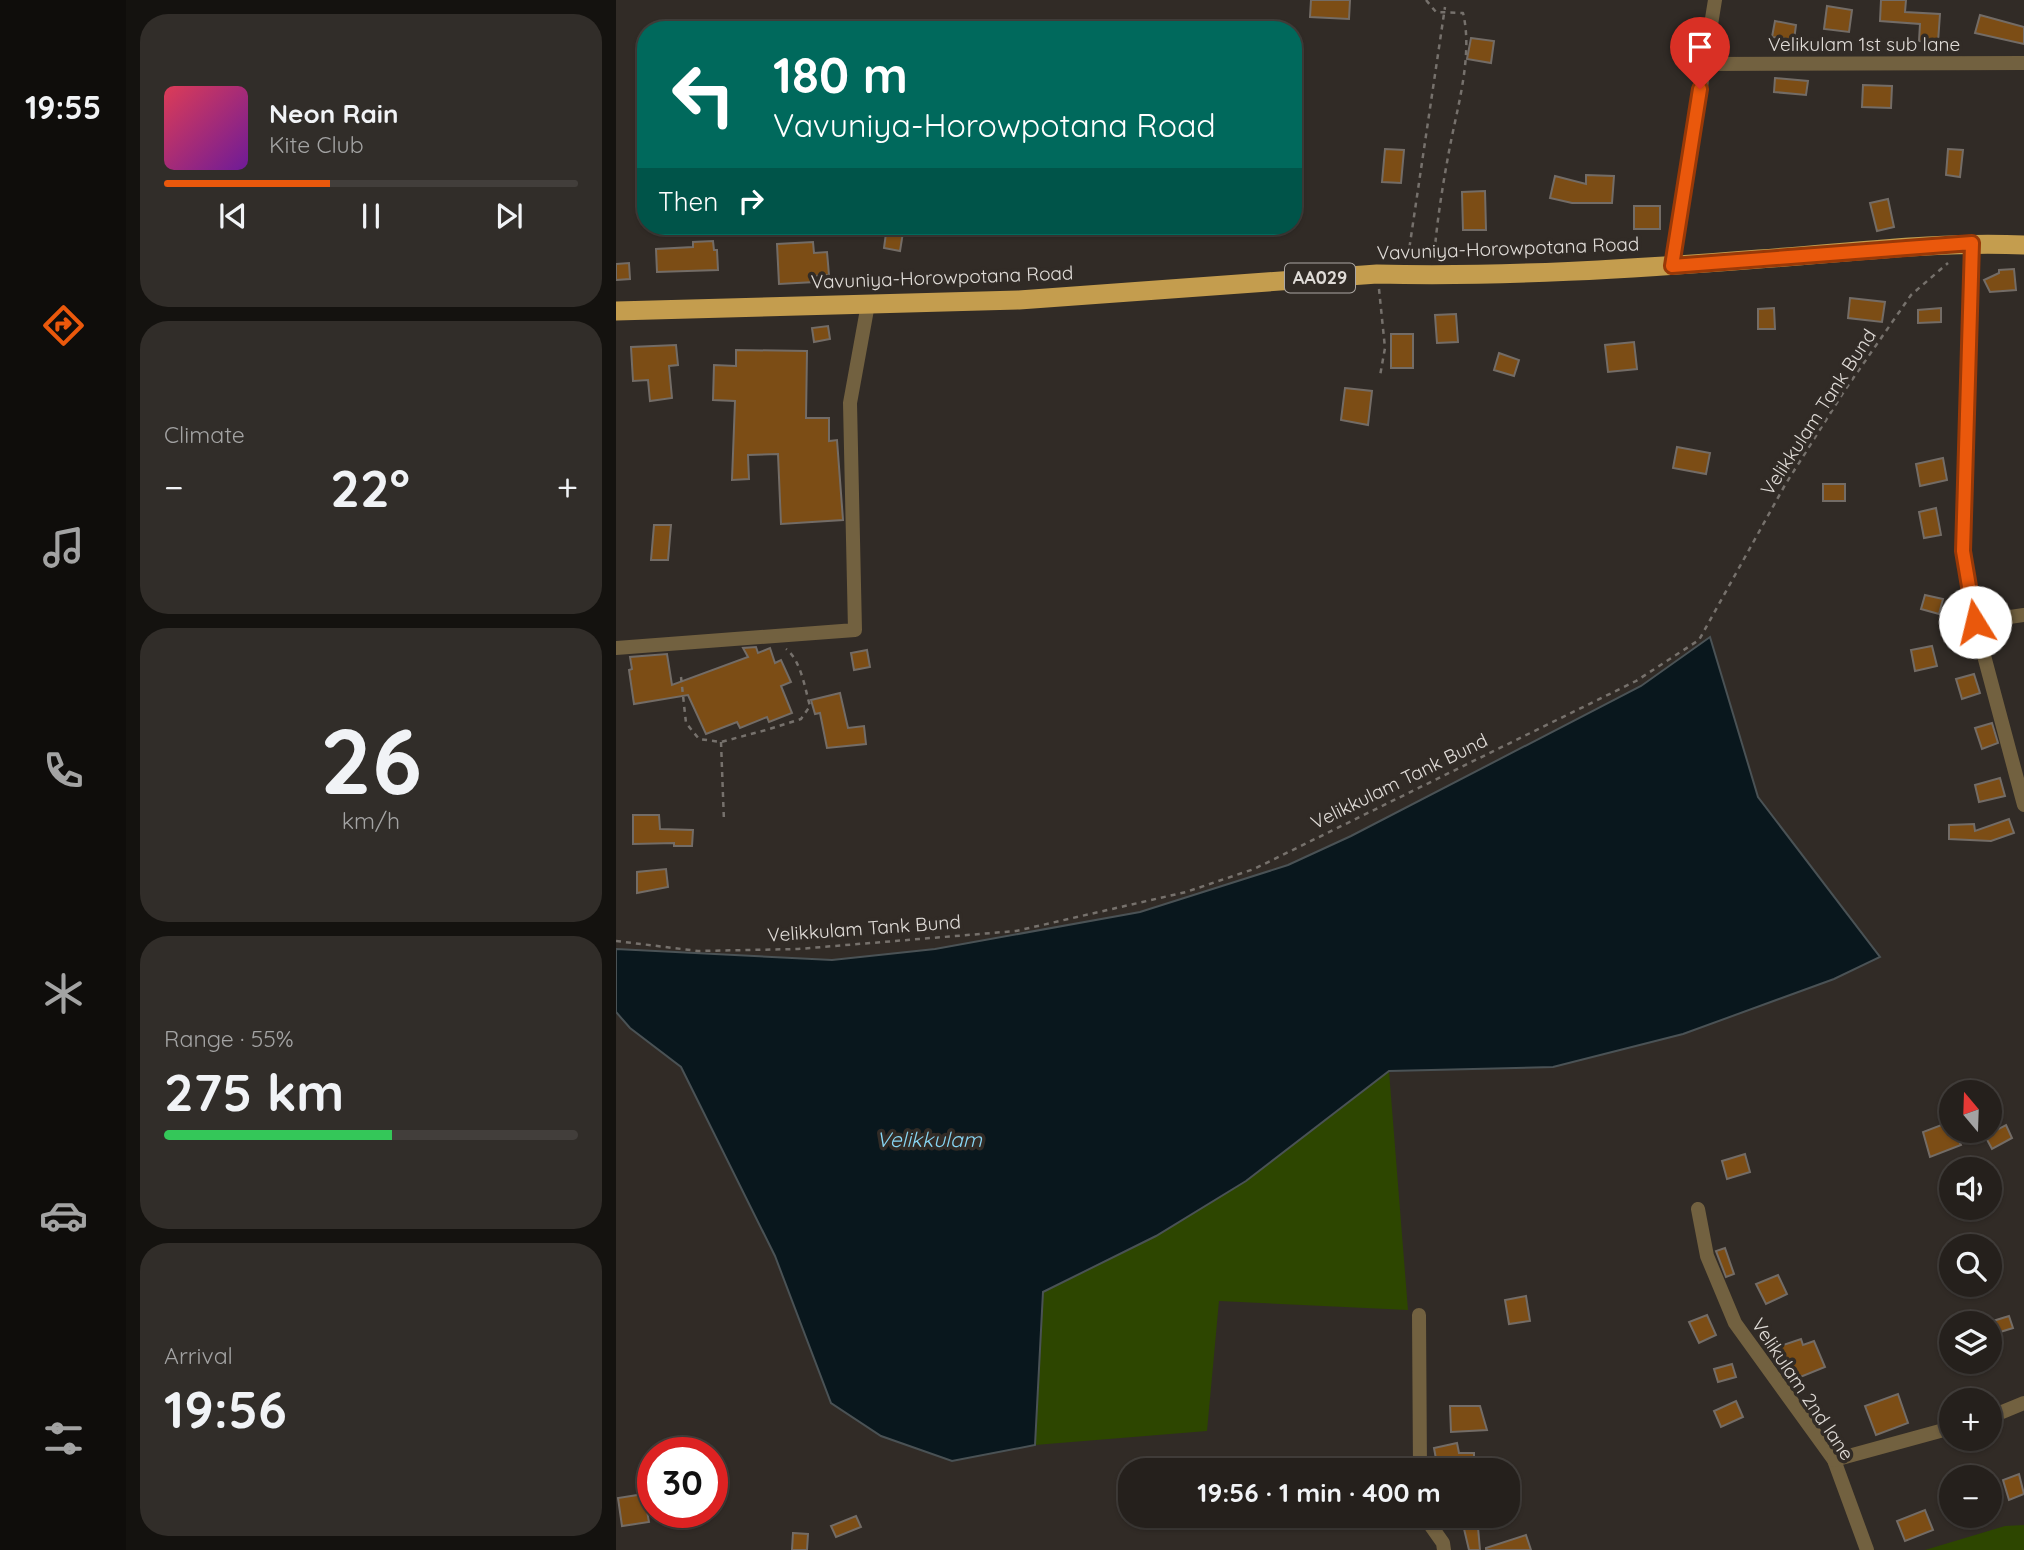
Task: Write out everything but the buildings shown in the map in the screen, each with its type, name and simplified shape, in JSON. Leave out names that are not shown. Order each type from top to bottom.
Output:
[{"type":"highway","name":"Vavuniya-Horowpotana Road","points":[[616,311],[1019,300],[1377,274],[1433,275],[1672,266],[1972,243],[2024,246]]},
{"type":"street","points":[[1672,266],[1715,0]]},
{"type":"street","name":"Velikulam 1st sub lane","points":[[1704,64],[2024,62]]},
{"type":"street","points":[[1972,243],[1963,551],[1975,622],[2024,805]]},
{"type":"street","points":[[616,648],[855,629],[850,403],[867,304]]},
{"type":"street","points":[[1975,622],[2024,615]]},
{"type":"street","name":"Velikulam 2nd lane","points":[[1698,1209],[1707,1256],[1735,1323],[1834,1461],[1867,1550]]},
{"type":"street","points":[[1419,1315],[1420,1458]]},
{"type":"street","points":[[2002,1413],[2024,1403]]},
{"type":"street","points":[[1834,1461],[1939,1431]]},
{"type":"street","points":[[1432,1528],[1444,1550]]},
{"type":"path","points":[[1426,0],[1436,12],[1463,13],[1466,27],[1460,93],[1436,235],[1433,275]]},
{"type":"path","points":[[1407,275],[1412,216],[1445,7]]},
{"type":"path","name":"Velikkulam Tank Bund","points":[[616,941],[698,951],[798,949],[1016,931],[1186,892],[1254,869],[1636,681],[1699,640],[1785,485],[1845,390],[1911,295],[1952,260]]},
{"type":"path","points":[[1377,274],[1385,348],[1380,376]]},
{"type":"path","points":[[681,677],[686,723],[699,739],[721,742],[766,730],[801,719],[810,706],[791,652],[783,646]]},
{"type":"path","points":[[721,742],[724,822]]},
{"type":"green space","points":[[1389,1071],[1408,1310],[1219,1301],[1207,1431],[1035,1445],[1043,1292],[1156,1236],[1246,1181]]},
{"type":"green space","points":[[2024,1525],[2024,1550],[1925,1550],[2002,1528]]},
{"type":"water","name":"Velikkulam","points":[[1710,637],[1758,797],[1880,957],[1834,979],[1683,1034],[1553,1067],[1389,1071],[1246,1181],[1156,1236],[1043,1292],[1035,1445],[952,1461],[881,1436],[831,1403],[775,1256],[681,1067],[630,1028],[616,1012],[616,949],[832,960],[935,949],[1140,912],[1288,865],[1351,836],[1641,686]]},
{"type":"route","points":[[1700,89],[1672,266],[1972,243],[1963,551],[1975,622]]}]
